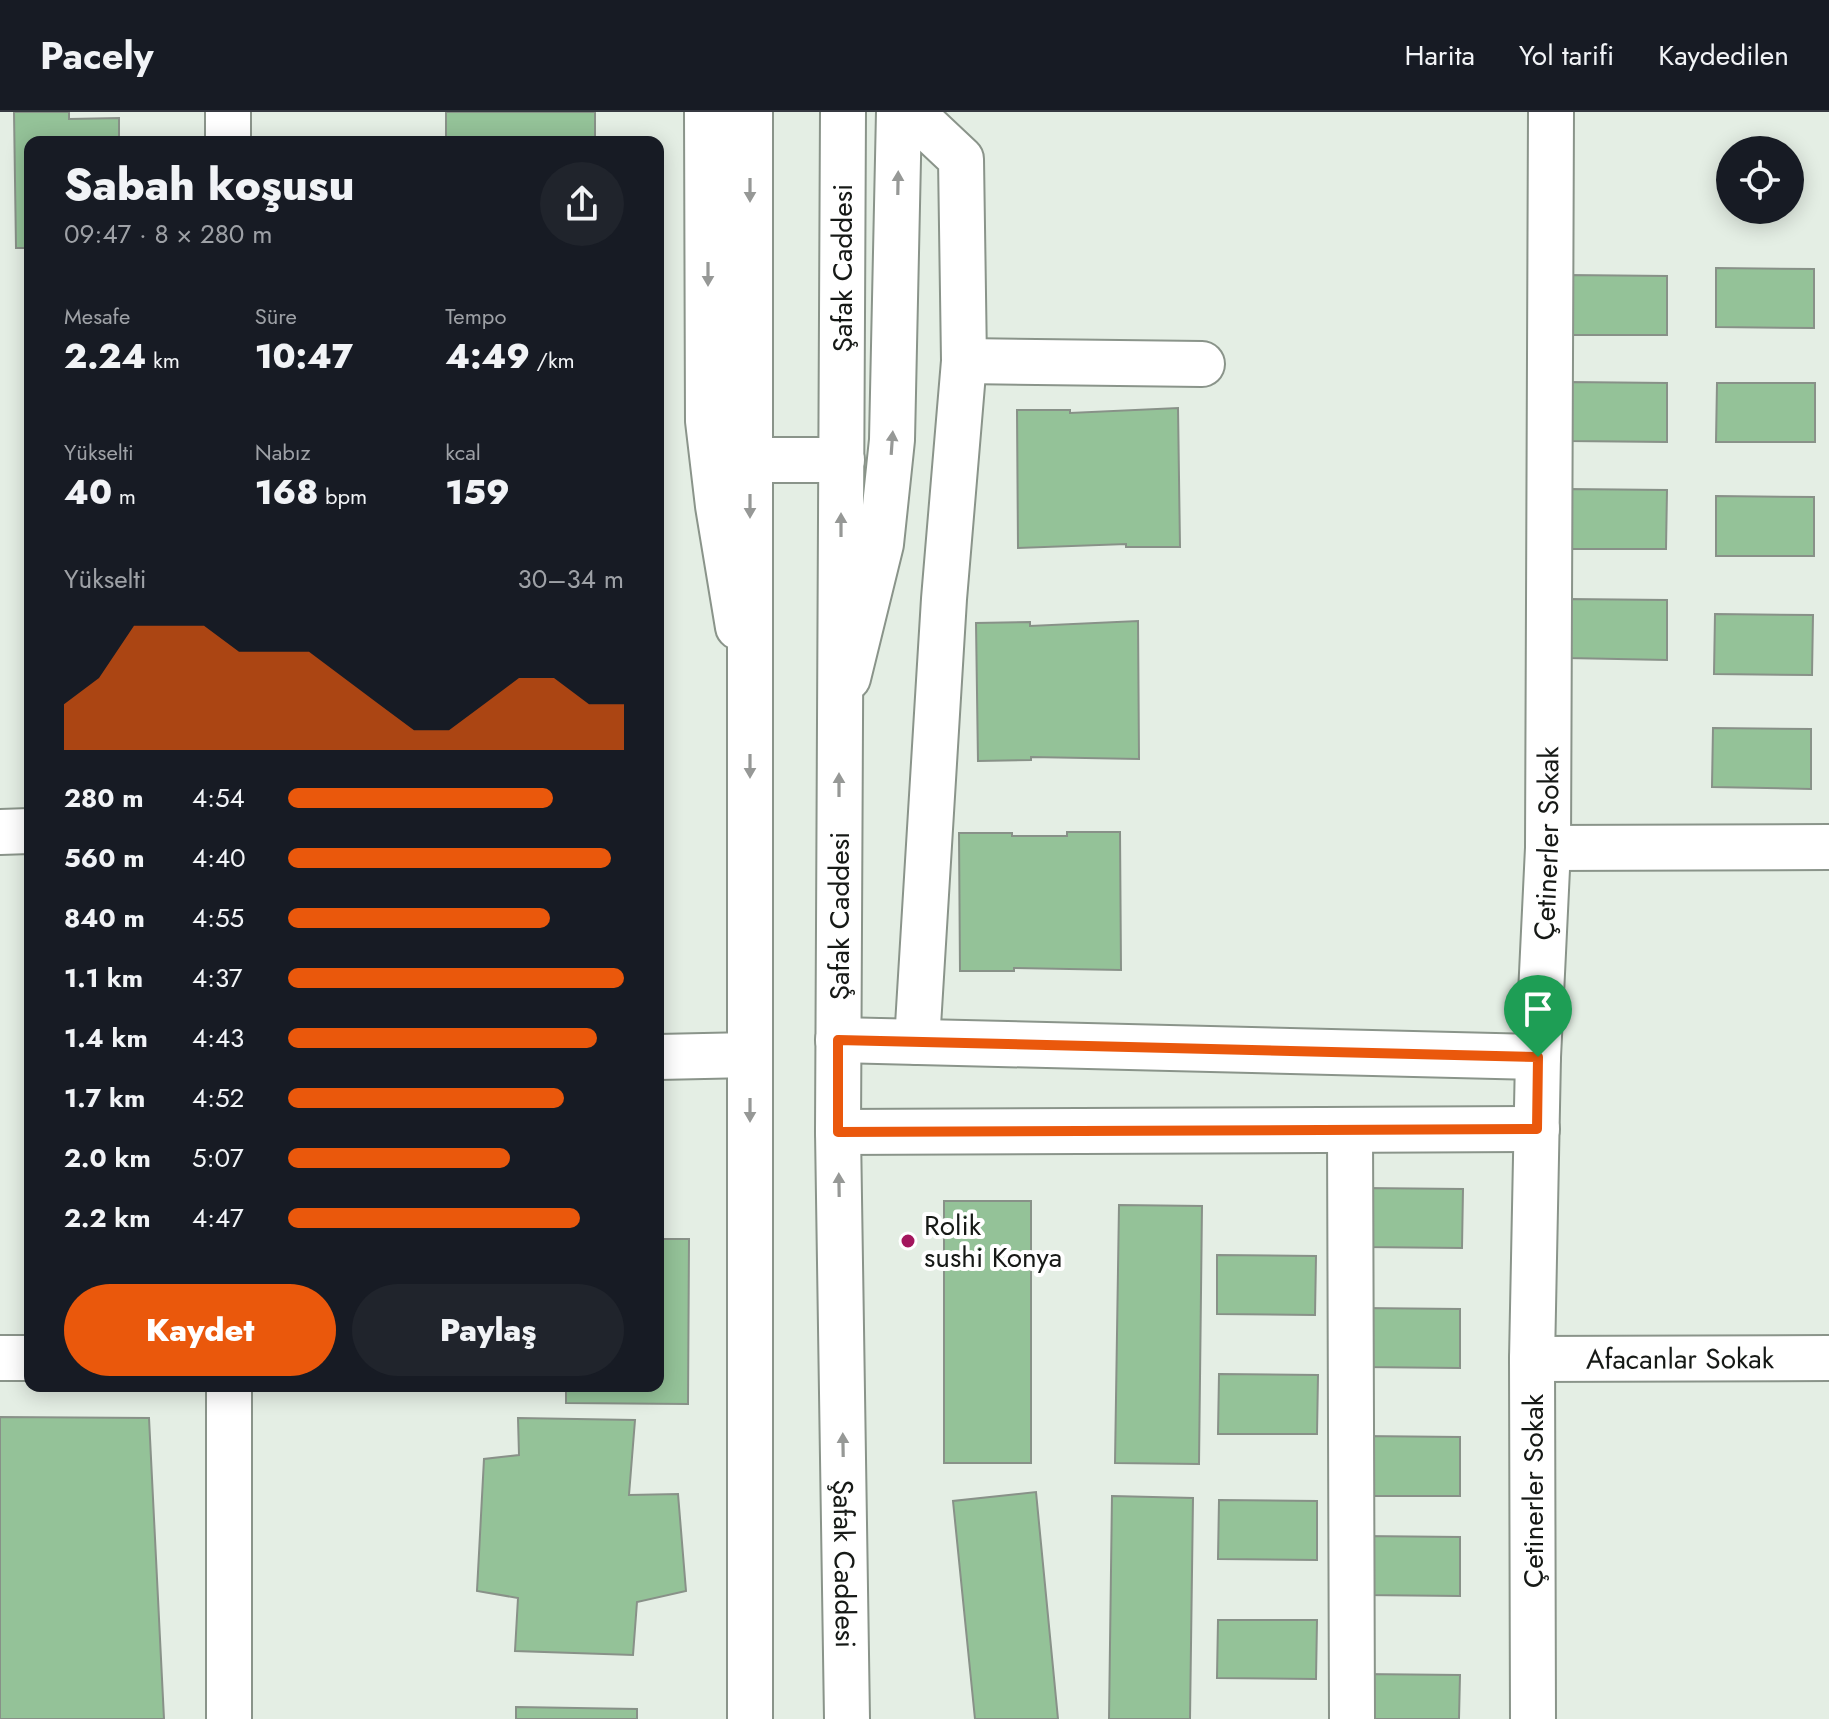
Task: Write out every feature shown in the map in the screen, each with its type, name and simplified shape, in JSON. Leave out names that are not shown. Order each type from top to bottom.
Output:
[{"type":"street","points":[[228,112],[228,136]]},
{"type":"street","points":[[707,112],[708,421],[718,506],[750,700]]},
{"type":"street","points":[[750,112],[750,1719]]},
{"type":"street","name":"Şafak Caddesi","points":[[843,112],[838,1132],[847,1719]]},
{"type":"street","points":[[840,711],[881,544],[892,440],[899,112]]},
{"type":"street","points":[[911,112],[961,159],[964,361],[944,599],[917,1042]]},
{"type":"street","name":"Çetinerler Sokak","points":[[1533,1719],[1532,1359],[1538,1057],[1548,848],[1551,112]]},
{"type":"street","points":[[964,361],[1202,364]]},
{"type":"street","points":[[750,460],[842,460]]},
{"type":"street","points":[[0,832],[24,831]]},
{"type":"street","points":[[1548,848],[1829,847]]},
{"type":"street","points":[[838,1040],[1538,1057]]},
{"type":"street","points":[[664,1057],[750,1055]]},
{"type":"street","points":[[838,1132],[1537,1129]]},
{"type":"street","points":[[1350,1130],[1352,1719]]},
{"type":"street","points":[[0,1358],[24,1358]]},
{"type":"street","name":"Afacanlar Sokak","points":[[1532,1359],[1829,1358]]},
{"type":"street","points":[[229,1392],[229,1719]]},
{"type":"building","points":[[14,112],[69,112],[69,119],[119,118],[119,136],[24,136],[24,248],[16,248]]},
{"type":"building","points":[[446,112],[595,112],[595,136],[446,136]]},
{"type":"building","points":[[1716,268],[1814,269],[1814,328],[1716,327]]},
{"type":"building","points":[[1568,275],[1667,276],[1667,335],[1568,335]]},
{"type":"building","points":[[1568,382],[1667,383],[1667,442],[1568,441]]},
{"type":"building","points":[[1717,383],[1815,383],[1815,442],[1716,442]]},
{"type":"building","points":[[1178,408],[1180,547],[1126,547],[1126,544],[1018,548],[1017,410],[1070,410],[1070,413]]},
{"type":"building","points":[[1568,489],[1667,490],[1666,549],[1567,549]]},
{"type":"building","points":[[1716,496],[1814,497],[1814,556],[1716,556]]},
{"type":"building","points":[[1568,599],[1667,600],[1667,660],[1568,658]]},
{"type":"building","points":[[1715,614],[1813,615],[1812,675],[1714,674]]},
{"type":"building","points":[[1138,621],[1139,759],[1031,757],[1031,760],[978,761],[976,623],[1030,622],[1030,626]]},
{"type":"building","points":[[1713,728],[1811,729],[1811,789],[1712,787]]},
{"type":"building","points":[[1067,832],[1120,832],[1121,970],[1014,968],[1014,971],[960,971],[959,833],[1067,836]]},
{"type":"building","points":[[1364,1188],[1463,1189],[1462,1248],[1364,1247]]},
{"type":"building","points":[[944,1201],[1031,1201],[1031,1463],[944,1463]]},
{"type":"building","points":[[1119,1205],[1202,1206],[1199,1464],[1115,1463]]},
{"type":"building","points":[[664,1239],[689,1239],[688,1404],[566,1403],[566,1392],[664,1392]]},
{"type":"building","points":[[1217,1255],[1316,1256],[1315,1315],[1217,1314]]},
{"type":"building","points":[[1362,1308],[1460,1309],[1460,1368],[1362,1367]]},
{"type":"building","points":[[1219,1374],[1318,1375],[1317,1434],[1218,1434]]},
{"type":"building","points":[[0,1417],[149,1418],[164,1719],[0,1719]]},
{"type":"building","points":[[518,1418],[635,1420],[629,1495],[678,1494],[686,1591],[637,1602],[633,1655],[515,1651],[518,1598],[477,1591],[484,1459],[519,1455]]},
{"type":"building","points":[[1362,1436],[1460,1437],[1460,1496],[1361,1496]]},
{"type":"building","points":[[1036,1492],[1058,1719],[975,1719],[953,1501]]},
{"type":"building","points":[[1112,1496],[1193,1498],[1190,1719],[1109,1719]]},
{"type":"building","points":[[1219,1500],[1317,1501],[1317,1560],[1218,1559]]},
{"type":"building","points":[[1362,1536],[1460,1537],[1460,1596],[1362,1595]]},
{"type":"building","points":[[1218,1620],[1317,1620],[1316,1679],[1217,1678]]},
{"type":"building","points":[[1361,1674],[1460,1675],[1459,1719],[1361,1719]]},
{"type":"building","points":[[516,1707],[637,1709],[637,1719],[516,1719]]},
{"type":"place","name":"Rolik sushi Konya","points":[[908,1241]]},
{"type":"route","points":[[838,1040],[1538,1057],[1537,1129],[838,1132],[838,1040]]}]
